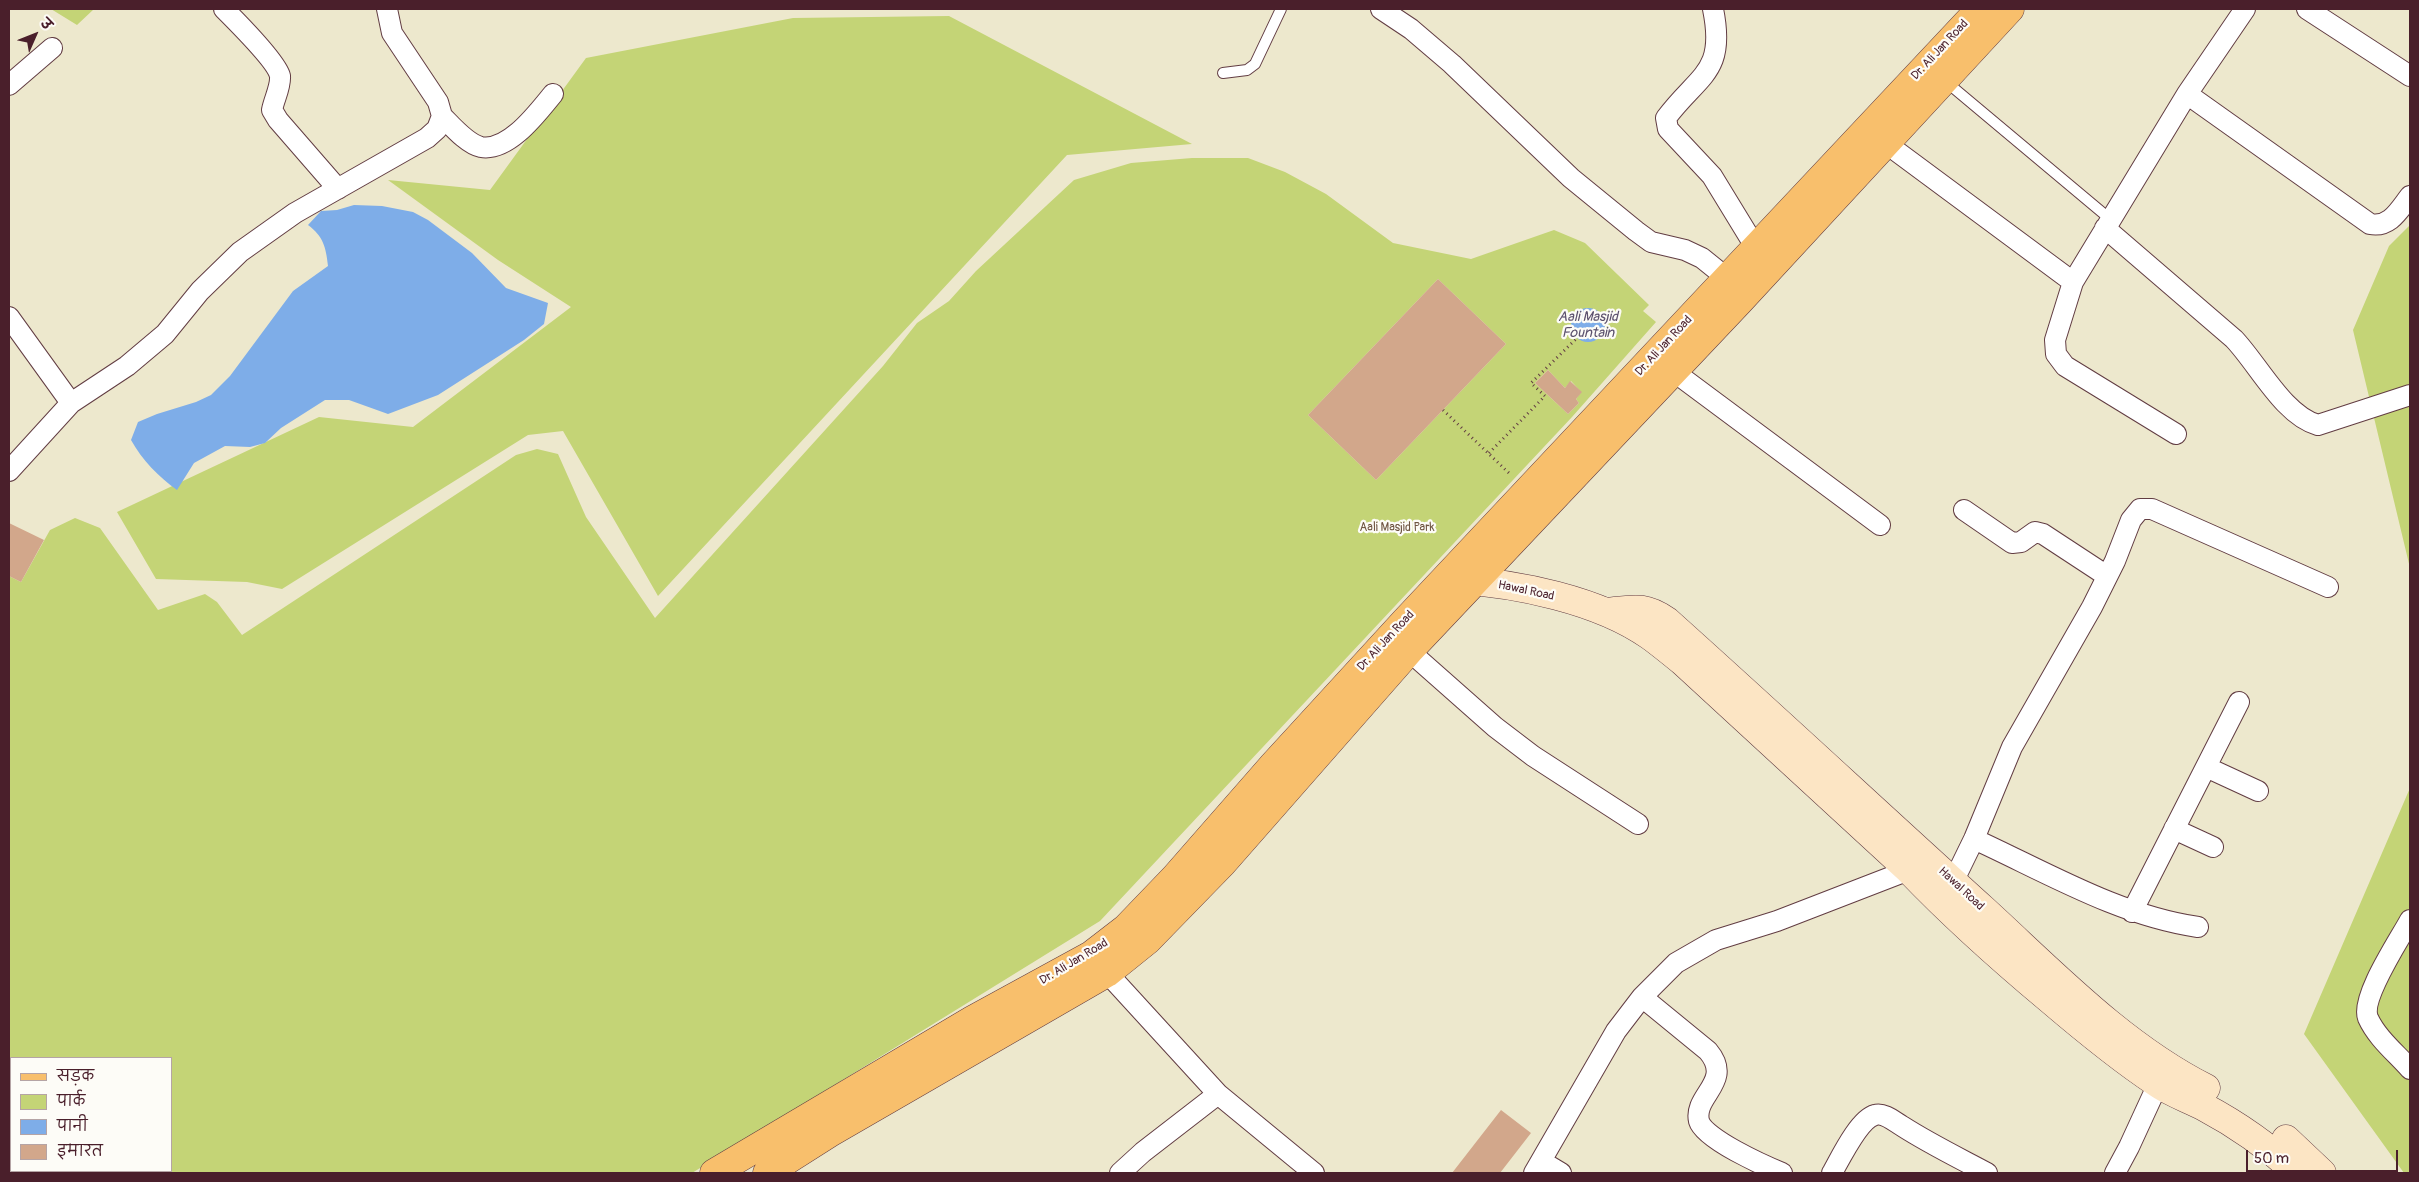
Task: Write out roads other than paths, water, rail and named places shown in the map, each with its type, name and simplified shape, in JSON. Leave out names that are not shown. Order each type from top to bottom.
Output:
[{"type":"main road","name":"Dr. Ali Jan Road","points":[[714,1173],[972,1020],[1099,964],[1148,940],[1222,864],[1400,643],[1444,579],[1528,491],[1578,455],[1673,371],[1875,136],[1980,9]]},
{"type":"main road","name":"Dr. Ali Jan Road","points":[[1400,643],[1475,581],[1578,455],[1728,278],[1756,248],[1875,136],[1943,79],[2010,9]]},
{"type":"main road","name":"Hawal Road","points":[[1444,579],[1475,581],[1531,591],[1606,612],[1649,635],[1683,662],[1909,870],[1946,891],[2144,1051],[2171,1069],[2254,1114],[2278,1132],[2322,1173]]},
{"type":"main road","name":"Hawal Road","points":[[1606,612],[1641,608],[1652,611],[1667,621],[1785,726],[1946,891],[1996,953],[2083,1028],[2158,1084],[2205,1107],[2246,1132],[2297,1173]]},
{"type":"main road","name":"Dr. Ali Jan Road","points":[[767,1173],[1099,964]]},
{"type":"street","points":[[224,9],[272,62],[280,74],[279,87],[272,110],[278,120],[338,189]]},
{"type":"street","points":[[387,9],[392,33],[438,102],[442,116],[470,142],[481,147],[495,146],[512,138],[530,123],[553,94]]},
{"type":"street","points":[[1381,9],[1411,28],[1452,64],[1571,178],[1636,232],[1651,242],[1685,250],[1702,258],[1728,278]]},
{"type":"street","points":[[1713,9],[1718,32],[1715,56],[1701,81],[1666,118],[1668,129],[1712,176],[1756,248]]},
{"type":"street","points":[[2176,434],[2065,366],[2056,354],[2055,340],[2074,282],[2187,94],[2245,9]]},
{"type":"street","points":[[2306,9],[2410,76]]},
{"type":"street","points":[[9,85],[52,48]]},
{"type":"street","points":[[2187,94],[2370,224],[2378,226],[2386,223],[2410,196]]},
{"type":"street","points":[[9,470],[71,403],[127,366],[165,334],[200,291],[240,252],[295,213],[427,138],[437,129],[442,116]]},
{"type":"street","points":[[1875,136],[2074,282]]},
{"type":"street","points":[[2108,224],[2234,339],[2251,356],[2287,406],[2308,422],[2318,425],[2410,395]]},
{"type":"street","points":[[9,317],[71,403]]},
{"type":"street","points":[[1673,371],[1880,525]]},
{"type":"street","points":[[1946,891],[1974,839],[2012,747],[2108,576],[2131,520],[2140,509],[2152,509],[2328,587]]},
{"type":"street","points":[[1964,510],[2012,543],[2021,542],[2036,532],[2044,534],[2108,576]]},
{"type":"street","points":[[1400,643],[1495,727],[1533,756],[1638,824]]},
{"type":"street","points":[[2132,912],[2239,702]]},
{"type":"street","points":[[2206,767],[2258,791]]},
{"type":"street","points":[[2174,829],[2213,847]]},
{"type":"street","points":[[1974,839],[2132,912],[2166,923],[2198,927]]},
{"type":"street","points":[[1561,1173],[1538,1167],[1616,1031],[1642,997],[1676,963],[1716,940],[1777,921],[1909,870]]},
{"type":"street","points":[[2410,920],[2368,1000],[2367,1016],[2376,1031],[2410,1069]]},
{"type":"street","points":[[1099,964],[1218,1094],[1314,1173]]},
{"type":"street","points":[[1642,997],[1708,1051],[1717,1062],[1718,1072],[1699,1111],[1699,1122],[1742,1166],[1782,1173]]},
{"type":"street","points":[[2115,1173],[2158,1084]]},
{"type":"street","points":[[1120,1173],[1143,1152],[1218,1094]]},
{"type":"street","points":[[1832,1173],[1858,1129],[1875,1114],[1885,1116],[1930,1144],[1988,1173]]},
{"type":"lane","points":[[1223,73],[1247,70],[1255,64],[1281,9]]},
{"type":"lane","points":[[1943,79],[2108,224]]},
{"type":"water","points":[[354,205],[382,206],[413,212],[428,220],[472,253],[506,288],[548,303],[544,324],[524,340],[438,395],[388,414],[349,400],[325,400],[281,428],[265,443],[250,447],[225,446],[194,463],[177,490],[151,468],[131,440],[138,422],[211,395],[230,376],[293,291],[328,266],[323,242],[308,225],[321,211],[337,210]]},
{"type":"water","name":"Aali Masjid Fountain","points":[[1588,308],[1600,313],[1605,325],[1600,337],[1588,342],[1576,337],[1571,325],[1576,313]]},
{"type":"park label","name":"Aali Masjid Park","points":[[1397,528]]}]
